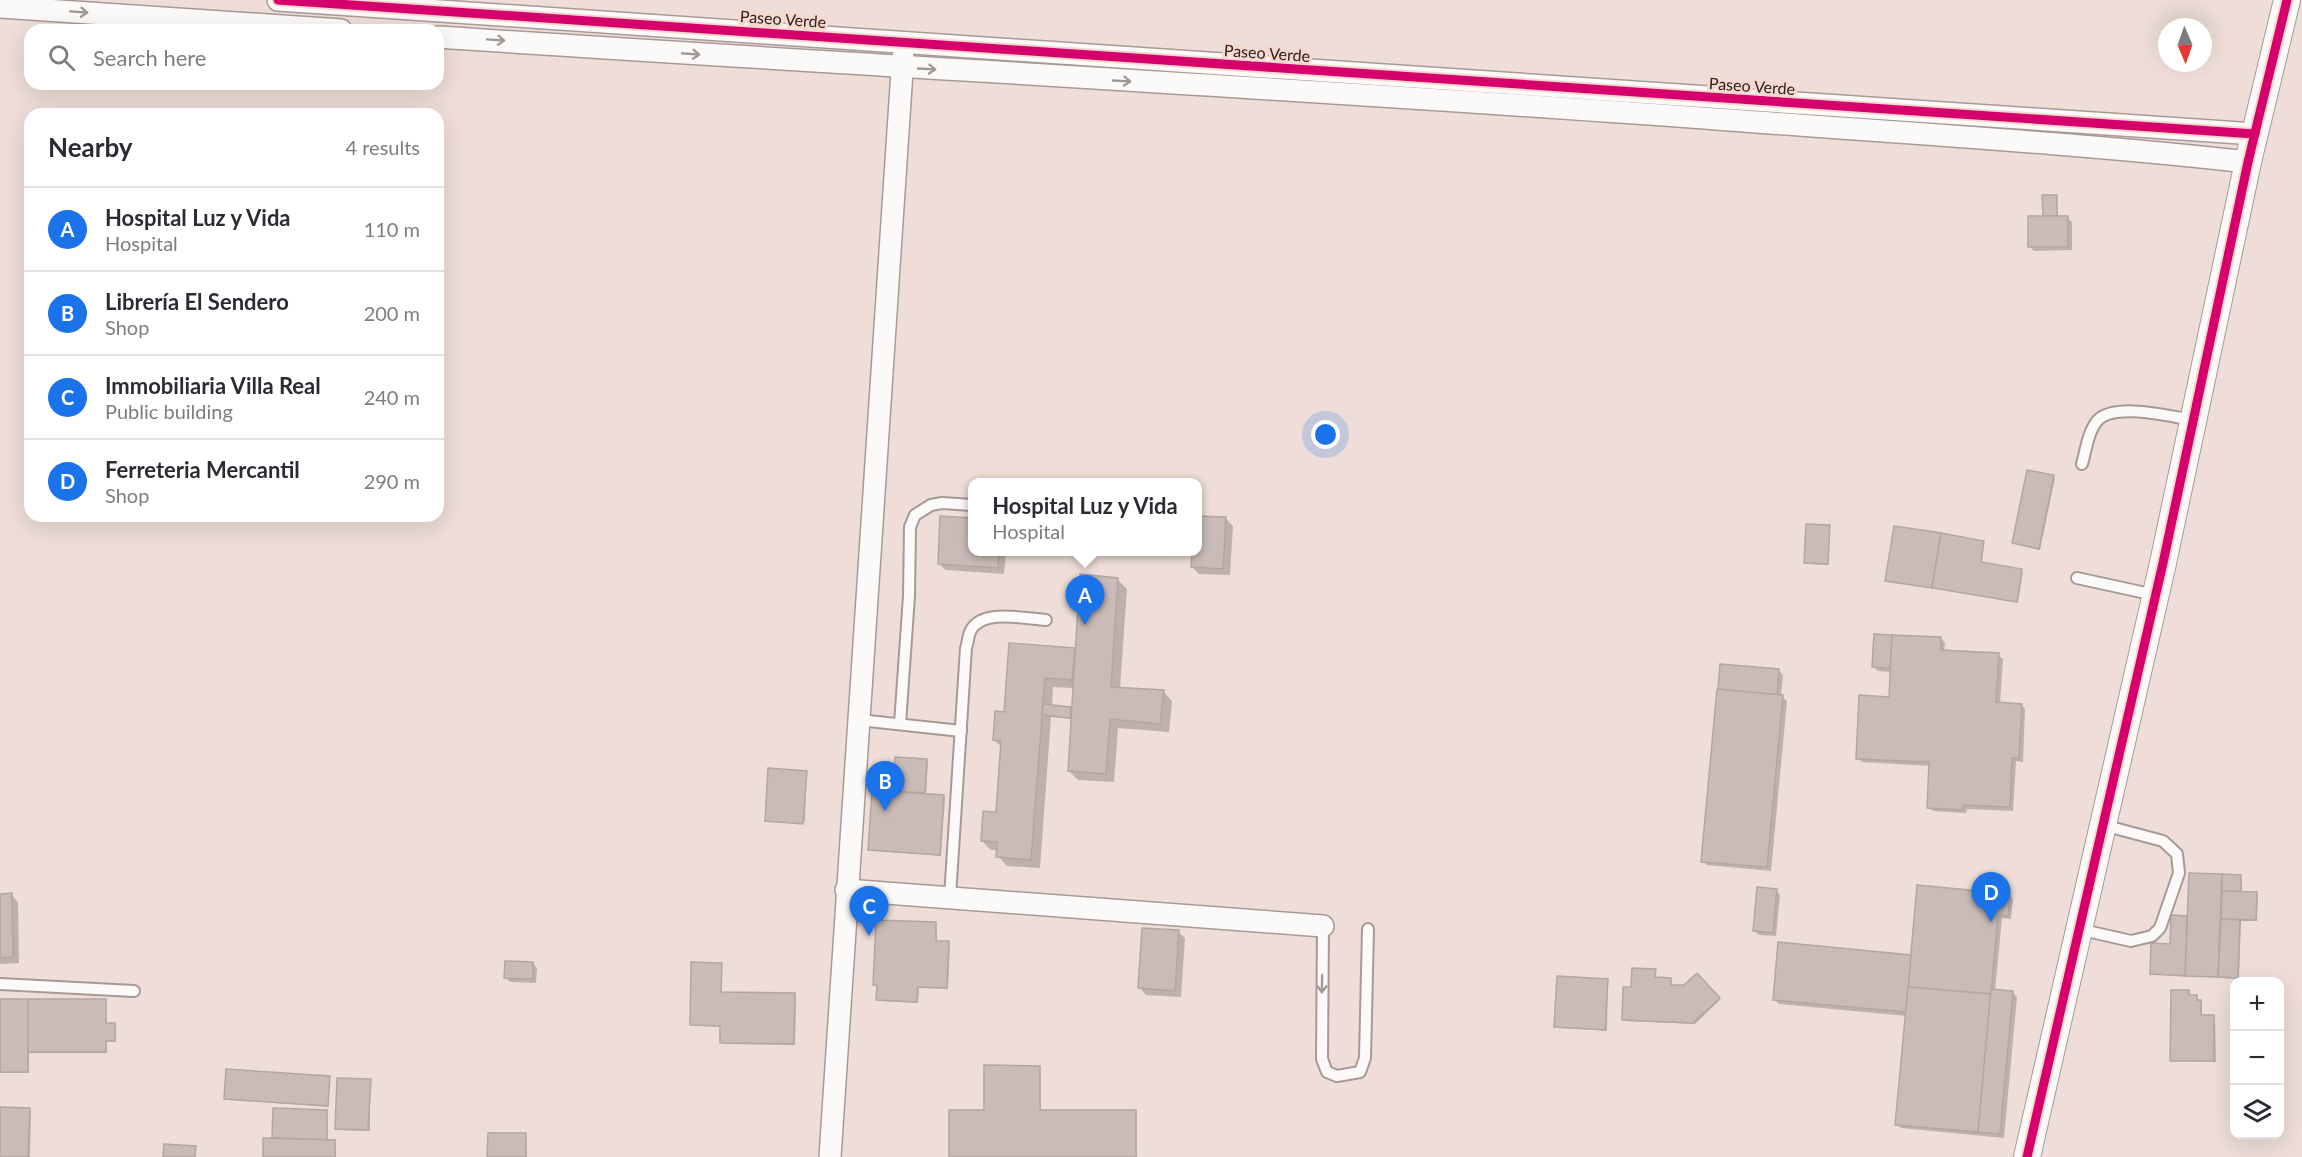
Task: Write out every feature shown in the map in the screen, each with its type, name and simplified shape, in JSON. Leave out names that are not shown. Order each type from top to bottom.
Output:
[{"type":"street","name":"Paseo Verde","points":[[278,0],[428,20],[903,42],[2142,150],[2248,162]]},
{"type":"street","points":[[2026,1157],[2156,595],[2248,162],[2287,0]]},
{"type":"street","points":[[0,7],[252,24]]},
{"type":"street","name":"Paseo Verde","points":[[444,37],[902,68],[1521,95],[2255,134]]},
{"type":"street","points":[[830,1157],[903,42]]},
{"type":"street","points":[[846,891],[1323,926]]},
{"type":"lane","points":[[2082,464],[2090,434],[2098,420],[2110,412],[2194,420]]},
{"type":"lane","points":[[900,724],[909,596],[910,527],[915,515],[931,505],[942,503],[968,505]]},
{"type":"lane","points":[[2077,578],[2156,595]]},
{"type":"lane","points":[[950,897],[966,648],[971,630],[981,620],[996,617],[1047,620]]},
{"type":"lane","points":[[859,720],[961,731]]},
{"type":"lane","points":[[2078,929],[2131,940],[2152,936],[2160,928],[2179,873],[2177,854],[2163,841],[2103,825]]},
{"type":"lane","points":[[1323,926],[1322,1059],[1327,1072],[1337,1076],[1360,1072],[1365,1058],[1368,929]]},
{"type":"lane","points":[[0,984],[134,991]]},
{"type":"building","points":[[2042,195],[2057,195],[2057,216],[2043,217]]},
{"type":"building","points":[[2028,216],[2068,216],[2068,247],[2028,247]]},
{"type":"building","points":[[2027,470],[2054,475],[2039,549],[2012,543]]},
{"type":"building","points":[[940,516],[968,518],[968,556],[999,556],[998,568],[938,564]]},
{"type":"building","points":[[1202,516],[1226,517],[1223,569],[1191,567],[1192,556],[1202,556]]},
{"type":"building","points":[[1806,524],[1830,525],[1828,564],[1804,563]]},
{"type":"building","points":[[1894,526],[1941,533],[1932,588],[1885,581]]},
{"type":"building","points":[[1941,533],[1984,541],[1981,562],[2022,569],[2017,602],[1932,588]]},
{"type":"building","points":[[1080,574],[1118,578],[1111,687],[1164,690],[1160,724],[1110,719],[1106,774],[1068,771]]},
{"type":"building","points":[[1874,634],[1892,635],[1890,668],[1872,667]]},
{"type":"building","points":[[1892,635],[1941,637],[1941,650],[1999,653],[1996,702],[2022,704],[2019,758],[2012,758],[2010,807],[1963,805],[1963,810],[1927,808],[1929,762],[1856,759],[1859,695],[1889,697]]},
{"type":"building","points":[[1009,643],[1075,648],[1072,680],[1045,678],[1031,860],[996,857],[997,842],[981,841],[983,811],[996,812],[1001,741],[993,740],[995,711],[1004,712]]},
{"type":"building","points":[[1720,664],[1779,669],[1777,695],[1718,689]]},
{"type":"building","points":[[1717,689],[1783,695],[1767,867],[1701,862]]},
{"type":"building","points":[[1043,704],[1071,707],[1070,718],[1042,715]]},
{"type":"building","points":[[895,757],[927,759],[925,793],[892,791]]},
{"type":"building","points":[[768,768],[807,771],[803,824],[765,821]]},
{"type":"building","points":[[872,790],[944,795],[940,855],[868,850]]},
{"type":"building","points":[[2189,873],[2222,874],[2218,977],[2185,976]]},
{"type":"building","points":[[2222,874],[2241,875],[2241,892],[2222,891]]},
{"type":"building","points":[[1917,885],[2010,894],[2008,916],[1998,915],[1991,994],[1908,987]]},
{"type":"building","points":[[1757,887],[1777,889],[1773,933],[1753,931]]},
{"type":"building","points":[[2222,891],[2257,892],[2256,920],[2221,919]]},
{"type":"building","points":[[12,893],[13,957],[0,958],[0,894]]},
{"type":"building","points":[[2171,915],[2187,916],[2185,976],[2150,974],[2151,943],[2170,944]]},
{"type":"building","points":[[2221,919],[2240,920],[2238,977],[2218,977]]},
{"type":"building","points":[[876,920],[936,922],[936,941],[949,941],[947,988],[918,987],[917,1002],[876,1000],[877,985],[873,985]]},
{"type":"building","points":[[1142,928],[1179,930],[1175,991],[1138,988]]},
{"type":"building","points":[[1778,942],[1911,955],[1906,1012],[1773,1000]]},
{"type":"building","points":[[505,961],[533,962],[533,979],[504,978]]},
{"type":"building","points":[[691,962],[722,963],[721,992],[795,993],[794,1044],[720,1043],[720,1026],[690,1025]]},
{"type":"building","points":[[1632,968],[1656,969],[1655,977],[1671,978],[1671,985],[1684,985],[1697,973],[1720,998],[1693,1023],[1622,1020],[1623,987],[1631,987]]},
{"type":"building","points":[[1557,976],[1608,979],[1605,1030],[1554,1027]]},
{"type":"building","points":[[1908,987],[1991,994],[1978,1132],[1895,1125]]},
{"type":"building","points":[[1991,989],[2013,991],[2000,1134],[1978,1132]]},
{"type":"building","points":[[2171,990],[2189,990],[2189,995],[2197,995],[2197,1000],[2201,1000],[2201,1015],[2214,1015],[2214,1061],[2170,1061]]},
{"type":"building","points":[[0,999],[28,999],[28,1072],[0,1072]]},
{"type":"building","points":[[28,999],[106,999],[106,1023],[115,1023],[115,1041],[106,1041],[106,1052],[28,1052]]},
{"type":"building","points":[[984,1065],[1040,1066],[1040,1110],[1136,1110],[1136,1157],[949,1157],[949,1110],[984,1110]]},
{"type":"building","points":[[226,1069],[330,1076],[328,1106],[224,1099]]},
{"type":"building","points":[[337,1078],[371,1079],[368,1130],[335,1129]]},
{"type":"building","points":[[0,1107],[30,1108],[28,1157],[0,1157]]},
{"type":"building","points":[[273,1108],[327,1110],[327,1140],[272,1138]]},
{"type":"building","points":[[488,1133],[526,1133],[526,1157],[487,1157]]},
{"type":"building","points":[[263,1138],[335,1140],[335,1157],[263,1157]]},
{"type":"building","points":[[164,1144],[196,1146],[195,1157],[163,1157]]},
{"type":"cycle path","points":[[278,0],[2255,134]]},
{"type":"cycle path","points":[[2027,1157],[2163,563],[2248,162],[2287,0]]},
{"type":"place","name":"Hospital Luz y Vida","points":[[1085,625]]},
{"type":"place","name":"Librería El Sendero","points":[[885,811]]},
{"type":"place","name":"Ferreteria Mercantil","points":[[1991,922]]},
{"type":"place","name":"Immobiliaria Villa Real","points":[[869,936]]}]
